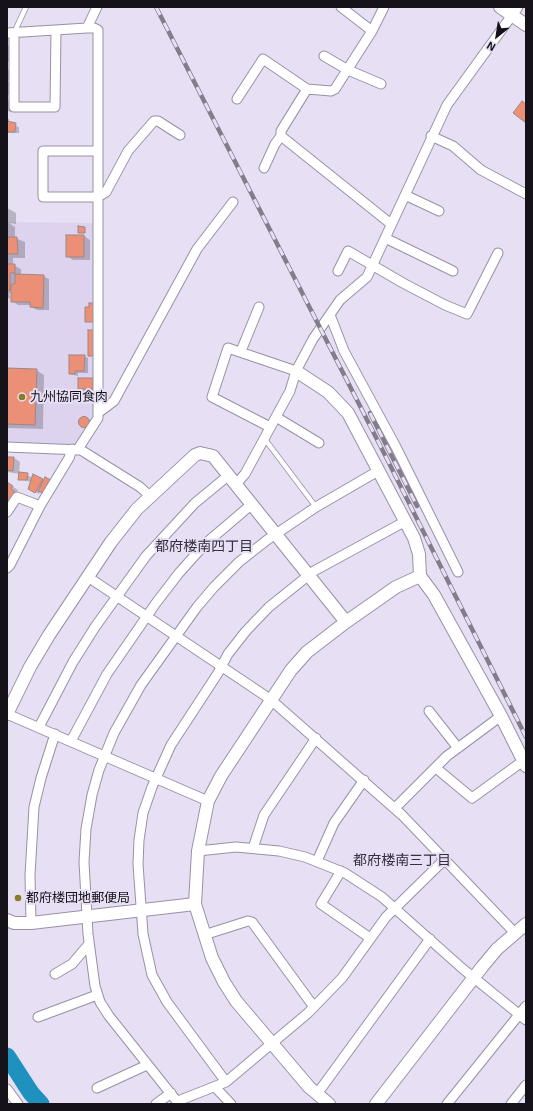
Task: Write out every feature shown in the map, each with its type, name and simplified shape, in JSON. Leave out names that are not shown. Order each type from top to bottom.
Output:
[{"type":"street","points":[[87,28],[96,7]]},
{"type":"street","points":[[341,7],[372,31]]},
{"type":"street","points":[[238,99],[263,59],[307,89],[331,91],[338,86],[372,31],[384,7]]},
{"type":"street","points":[[500,7],[515,11],[526,25]]},
{"type":"street","points":[[38,727],[73,662],[146,556],[195,503],[232,480],[245,474],[290,391],[302,357],[340,300],[367,277],[419,168],[431,136],[447,105],[515,11]]},
{"type":"street","points":[[7,568],[10,565],[40,506],[69,458],[98,418],[98,30],[94,28],[87,28],[11,32],[14,107],[55,107],[56,30]]},
{"type":"street","points":[[324,56],[348,70],[381,84]]},
{"type":"street","points":[[264,168],[275,144],[281,136],[282,130],[307,89]]},
{"type":"street","points":[[97,150],[43,151],[43,197],[98,197],[106,192],[128,152],[152,122],[158,121],[180,135]]},
{"type":"street","points":[[281,136],[391,224]]},
{"type":"street","points":[[431,136],[453,146],[481,170],[526,194]]},
{"type":"street","points":[[405,195],[439,211]]},
{"type":"street","points":[[98,412],[114,401],[197,249],[233,202]]},
{"type":"street","points":[[385,238],[453,271]]},
{"type":"street","points":[[338,271],[348,251],[438,301],[467,314],[498,253]]},
{"type":"street","points":[[242,351],[259,307]]},
{"type":"street","points":[[330,315],[344,351],[396,447],[458,572]]},
{"type":"street","points":[[270,427],[212,397],[228,348],[242,351],[296,371],[328,392],[348,413],[404,522],[414,538],[420,554],[420,576],[434,595],[501,716],[525,764],[472,798],[436,768]]},
{"type":"street","points":[[276,417],[319,443]]},
{"type":"street","points":[[7,447],[75,449],[140,487],[150,496]]},
{"type":"street","points":[[208,801],[156,777],[7,714],[30,667],[111,542],[137,509],[195,455],[200,453],[213,456],[346,622]]},
{"type":"street","points":[[378,471],[316,507],[276,534],[239,562],[214,587],[176,635],[141,685],[118,726],[104,756],[92,795],[86,828],[84,862],[89,944],[97,995],[109,1016],[178,1103],[226,1082],[273,1044],[314,1007],[342,978],[386,917],[445,859]]},
{"type":"street","points":[[7,512],[17,497],[40,506]]},
{"type":"street","points":[[71,741],[107,674],[179,573],[205,544],[252,504]]},
{"type":"street","points":[[226,1082],[159,991],[152,975],[145,948],[138,864],[139,840],[143,813],[156,777],[171,745],[222,665],[246,631],[269,607],[309,575],[404,522]]},
{"type":"street","points":[[329,1104],[317,1094],[273,1044],[236,1001],[224,982],[212,958],[195,904],[198,851],[208,801],[221,776],[270,699],[291,670],[307,652],[346,622],[396,587],[420,576]]},
{"type":"street","points":[[88,577],[222,665],[270,699],[395,808],[515,933]]},
{"type":"street","points":[[430,711],[458,748]]},
{"type":"street","points":[[395,808],[458,748],[501,716]]},
{"type":"street","points":[[31,923],[30,874],[34,807],[41,778],[55,734]]},
{"type":"street","points":[[253,848],[264,815],[316,738]]},
{"type":"street","points":[[317,862],[334,823],[364,780]]},
{"type":"street","points":[[198,851],[236,847],[279,851],[341,871],[364,884],[395,908],[474,978],[522,1017]]},
{"type":"street","points":[[341,871],[321,904],[370,938]]},
{"type":"street","points":[[7,920],[14,923],[31,923],[195,904]]},
{"type":"street","points":[[204,935],[248,921],[252,922],[314,1007]]},
{"type":"street","points":[[376,1104],[498,949],[526,924]]},
{"type":"street","points":[[317,1094],[430,939]]},
{"type":"street","points":[[56,974],[72,964],[89,944]]},
{"type":"street","points":[[38,1017],[97,995]]},
{"type":"street","points":[[447,1104],[522,1017],[526,1006]]},
{"type":"street","points":[[97,1088],[147,1065]]},
{"type":"street","points":[[510,1104],[526,1085]]},
{"type":"street","points":[[215,1086],[230,1104]]},
{"type":"street","points":[[7,1089],[18,1104]]},
{"type":"street","points":[[156,1104],[171,1093]]},
{"type":"lane","points":[[11,32],[26,7]]},
{"type":"lane","points":[[264,438],[316,507]]},
{"type":"shaded area","points":[[7,222],[94,223],[95,419],[76,445],[7,444]]},
{"type":"building","points":[[522,101],[526,104],[526,123],[513,113]]},
{"type":"building","points":[[7,121],[16,123],[15,132],[7,132]]},
{"type":"building","points":[[78,226],[85,227],[85,233],[78,233]]},
{"type":"building","points":[[66,235],[84,235],[84,257],[66,257]]},
{"type":"building","points":[[7,237],[17,237],[18,254],[7,254]]},
{"type":"building","points":[[7,264],[15,264],[15,273],[10,273],[10,290],[7,290]]},
{"type":"building","points":[[15,274],[44,275],[43,308],[30,307],[30,302],[11,302],[11,284],[15,284]]},
{"type":"building","points":[[89,303],[94,303],[94,322],[85,322],[85,307],[89,307]]},
{"type":"building","points":[[88,330],[94,330],[95,356],[88,356]]},
{"type":"building","points":[[69,355],[85,355],[84,371],[75,371],[75,374],[69,374]]},
{"type":"building","name":"九州協同食肉","points":[[7,368],[37,369],[35,425],[7,424]]},
{"type":"building","points":[[78,378],[93,378],[93,389],[78,389]]},
{"type":"building","points":[[84,416],[88,418],[90,422],[88,426],[84,428],[80,426],[78,422],[80,418]]},
{"type":"building","points":[[7,457],[14,457],[13,471],[7,470]]},
{"type":"building","points":[[19,472],[28,473],[27,480],[18,480]]},
{"type":"building","points":[[33,474],[43,479],[35,493],[28,489]]},
{"type":"building","points":[[45,477],[51,480],[44,494],[38,491]]},
{"type":"building","points":[[7,482],[13,486],[11,489],[15,492],[7,504]]},
{"type":"waterway","points":[[7,1056],[31,1093],[41,1104]]},
{"type":"railway","points":[[156,7],[383,451],[526,737]]},
{"type":"railway","points":[[370,413],[417,506]]},
{"type":"place","name":"九州協同食肉","points":[[22,397]]},
{"type":"place","name":"都府楼団地郵便局","points":[[18,898]]},
{"type":"district","name":"都府楼南四丁目","points":[[204,546]]},
{"type":"district","name":"都府楼南三丁目","points":[[402,860]]}]
